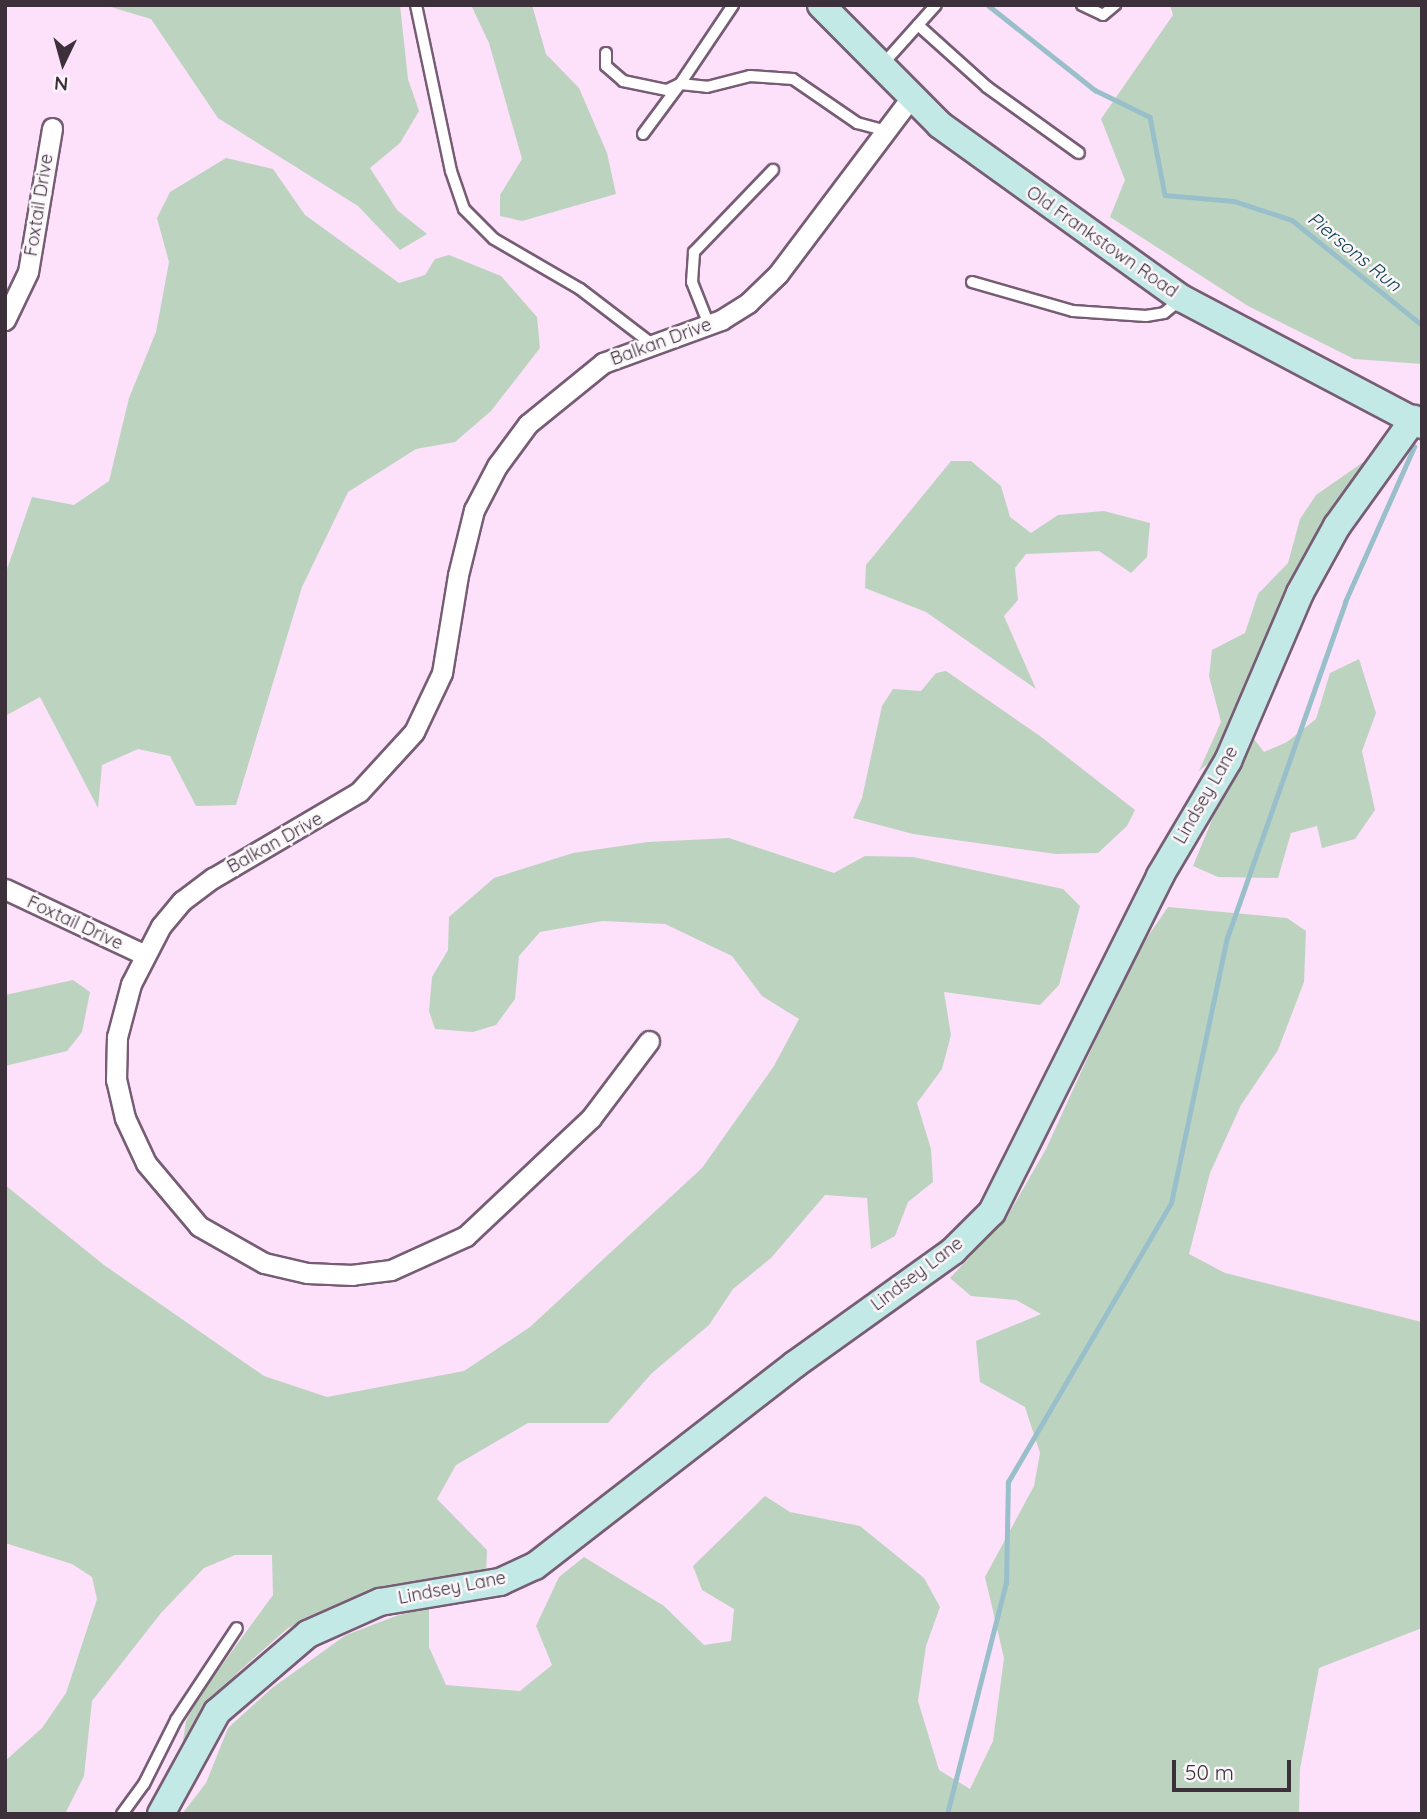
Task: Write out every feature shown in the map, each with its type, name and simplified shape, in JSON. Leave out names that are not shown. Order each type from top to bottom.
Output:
[{"type":"street","name":"Old Frankstown Road","points":[[821,5],[883,64],[912,96],[992,164],[1181,298],[1418,422]]},
{"type":"street","name":"Balkan Drive","points":[[649,1041],[591,1118],[466,1236],[391,1270],[353,1275],[307,1273],[264,1263],[221,1241],[172,1198],[146,1163],[125,1118],[116,1080],[117,1037],[131,984],[161,926],[182,901],[213,878],[323,817],[359,792],[386,766],[414,732],[442,673],[474,510],[497,466],[528,424],[576,380],[603,362],[709,325],[748,303],[778,274],[912,96]]},
{"type":"street","name":"Foxtail Drive","points":[[5,320],[28,272],[52,128]]},
{"type":"street","name":"Lindsey Lane","points":[[161,1814],[217,1712],[308,1634],[380,1602],[500,1582],[535,1566],[794,1365],[953,1251],[992,1212],[1160,876],[1228,761],[1306,582],[1337,526],[1418,422]]},
{"type":"street","name":"Foxtail Drive","points":[[5,889],[145,955]]},
{"type":"lane","points":[[416,5],[451,170],[464,209],[494,239],[580,289],[652,344]]},
{"type":"lane","points":[[643,134],[733,5]]},
{"type":"lane","points":[[883,64],[936,5]]},
{"type":"lane","points":[[1082,5],[1103,15],[1115,5]]},
{"type":"lane","points":[[918,25],[987,87],[1079,153]]},
{"type":"lane","points":[[606,53],[606,66],[623,81],[657,91],[680,84],[707,87],[750,76],[793,79],[857,123],[886,131]]},
{"type":"lane","points":[[709,325],[692,282],[694,252],[772,170]]},
{"type":"lane","points":[[972,282],[1048,307],[1085,312],[1146,316],[1164,313],[1181,298]]},
{"type":"lane","points":[[122,1814],[144,1784],[176,1720],[237,1628]]},
{"type":"green space","points":[[104,5],[400,5],[408,79],[419,111],[400,143],[370,168],[397,210],[427,234],[400,250],[358,206],[218,118],[151,19]]},
{"type":"green space","points":[[471,5],[532,5],[546,54],[579,88],[607,153],[616,194],[522,221],[500,216],[500,195],[522,159],[489,43]]},
{"type":"green space","points":[[1170,5],[1422,5],[1422,364],[1354,359],[1248,306],[1110,217],[1125,180],[1101,119],[1173,15]]},
{"type":"green space","points":[[226,158],[273,169],[305,215],[399,283],[425,275],[435,259],[449,255],[501,276],[537,317],[540,348],[491,411],[455,442],[416,449],[348,492],[302,587],[236,805],[196,806],[170,756],[138,749],[102,765],[98,808],[40,697],[5,716],[5,575],[32,497],[74,505],[109,481],[129,398],[156,332],[169,262],[157,218],[170,192]]},
{"type":"green space","points":[[1369,458],[1224,750],[1199,771],[1221,722],[1209,676],[1212,650],[1245,633],[1258,594],[1288,563],[1300,519],[1316,495]]},
{"type":"green space","points":[[951,461],[971,461],[1001,486],[1010,517],[1031,533],[1058,515],[1104,511],[1150,523],[1147,557],[1131,573],[1099,551],[1026,554],[1015,568],[1018,600],[1004,616],[1036,689],[926,612],[865,588],[866,565]]},
{"type":"green space","points":[[1359,659],[1376,713],[1362,751],[1375,810],[1355,839],[1322,848],[1317,826],[1291,833],[1278,878],[1218,877],[1193,866],[1227,783],[1254,739],[1264,752],[1287,742],[1316,719],[1330,673]]},
{"type":"green space","points":[[946,671],[1040,736],[1135,810],[1127,826],[1098,853],[1056,854],[913,834],[853,818],[862,798],[882,706],[893,689],[921,691],[936,673]]},
{"type":"green space","points":[[729,838],[834,873],[865,856],[913,857],[1063,889],[1080,906],[1059,985],[1040,1005],[944,992],[951,1035],[942,1069],[917,1103],[931,1149],[933,1182],[908,1202],[895,1236],[871,1249],[867,1198],[825,1195],[771,1258],[733,1289],[709,1325],[652,1373],[608,1423],[528,1423],[456,1465],[437,1499],[487,1550],[486,1575],[475,1573],[344,1602],[288,1628],[237,1673],[195,1725],[181,1753],[186,1721],[202,1692],[273,1595],[272,1555],[235,1555],[204,1568],[161,1613],[92,1701],[84,1776],[65,1814],[5,1814],[5,1761],[42,1728],[66,1693],[97,1599],[92,1577],[72,1564],[5,1543],[5,1185],[104,1265],[264,1376],[327,1397],[464,1371],[530,1327],[702,1168],[774,1066],[799,1019],[762,996],[732,956],[665,924],[602,921],[540,932],[519,956],[515,999],[496,1025],[473,1032],[435,1029],[429,1011],[432,977],[448,950],[449,917],[494,878],[573,853],[648,842]]},
{"type":"green space","points":[[1168,907],[1287,918],[1306,931],[1304,982],[1278,1050],[1241,1105],[1210,1173],[1189,1254],[1225,1273],[1422,1322],[1422,1628],[1319,1668],[1300,1769],[1299,1814],[182,1814],[206,1783],[228,1728],[272,1688],[346,1635],[396,1616],[429,1607],[429,1647],[446,1685],[520,1691],[552,1665],[536,1626],[559,1577],[584,1557],[664,1606],[704,1645],[731,1641],[734,1609],[702,1590],[693,1566],[765,1496],[790,1512],[860,1526],[924,1578],[940,1607],[926,1646],[918,1701],[939,1770],[970,1789],[993,1741],[1004,1658],[985,1577],[1034,1486],[1040,1453],[1025,1407],[980,1382],[976,1341],[1041,1314],[1016,1300],[971,1296],[950,1278],[1007,1217],[1046,1149],[1133,958]]},
{"type":"green space","points":[[73,980],[90,992],[82,1032],[67,1051],[5,1066],[5,995]]},
{"type":"waterway","name":"Piersons Run","points":[[988,5],[1095,90],[1150,117],[1165,195],[1234,201],[1292,220],[1422,325]]},
{"type":"waterway","points":[[947,1814],[1006,1583],[1008,1482],[1171,1203],[1227,938],[1345,602],[1414,447]]}]
